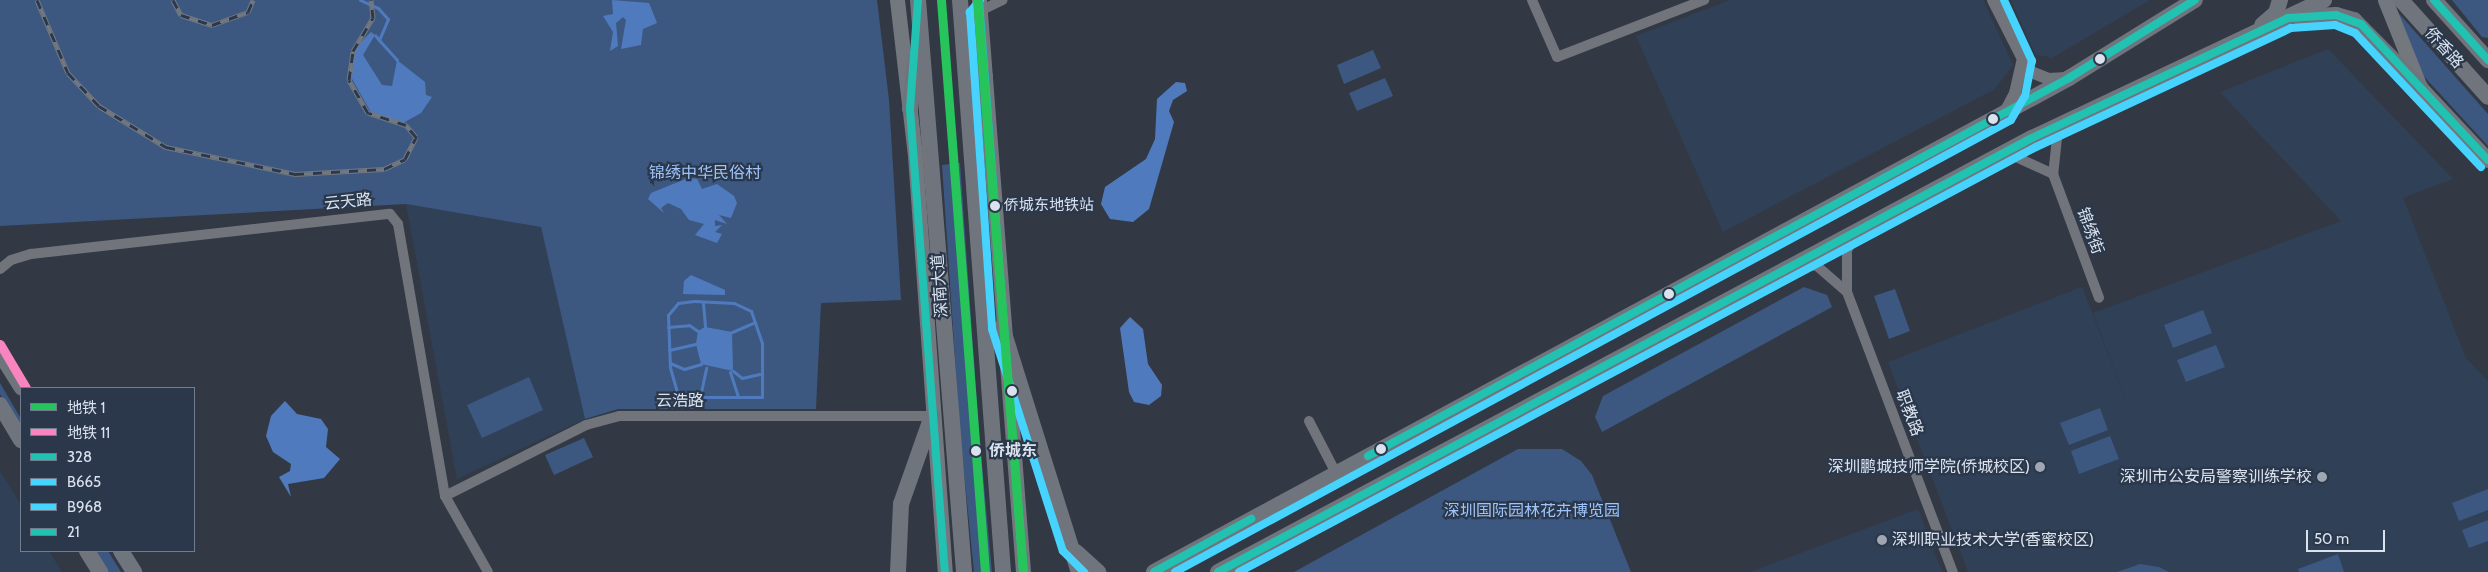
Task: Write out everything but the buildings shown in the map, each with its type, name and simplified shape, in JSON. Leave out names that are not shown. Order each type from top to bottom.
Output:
[{"type":"main road","points":[[897,0],[910,109],[945,572]]},
{"type":"main road","name":"深南大道","points":[[918,0],[964,572]]},
{"type":"main road","points":[[960,0],[1003,572]]},
{"type":"main road","points":[[1154,572],[2069,78],[2195,0]]},
{"type":"main road","points":[[2244,38],[2271,19],[2280,0]]},
{"type":"main road","points":[[1218,572],[2005,152],[2067,120],[2324,0]]},
{"type":"main road","points":[[2385,0],[2420,87]]},
{"type":"main road","name":"侨香路","points":[[2400,0],[2488,97]]},
{"type":"main road","name":"侨香路","points":[[2434,0],[2488,60]]},
{"type":"main road","points":[[979,3],[1002,327],[1023,570]]},
{"type":"main road","points":[[2288,18],[2323,14],[2354,20],[2488,160]]},
{"type":"main road","points":[[910,109],[920,20]]},
{"type":"main road","points":[[2464,33],[2488,46]]},
{"type":"main road","points":[[970,138],[985,76]]},
{"type":"main road","points":[[1002,327],[1080,572]]},
{"type":"main road","points":[[2,359],[21,387]]},
{"type":"main road","points":[[0,405],[20,438]]},
{"type":"main road","points":[[898,572],[901,504],[932,416]]},
{"type":"main road","points":[[1073,548],[1098,572]]},
{"type":"main road","points":[[89,552],[100,572]]},
{"type":"main road","points":[[122,552],[134,572]]},
{"type":"street","points":[[979,3],[1003,0]]},
{"type":"street","points":[[1532,0],[1556,57],[1704,0]]},
{"type":"street","points":[[1993,0],[2022,62],[2040,77],[2069,78]]},
{"type":"street","points":[[2004,112],[2015,93],[2022,62]]},
{"type":"street","name":"锦绣街","points":[[2067,120],[2057,138],[2053,174],[2099,298]]},
{"type":"street","points":[[2005,152],[2036,162],[2053,174]]},
{"type":"street","name":"云天路","points":[[0,269],[12,260],[31,254],[390,214],[398,224],[445,496],[488,572]]},
{"type":"street","name":"职教路","points":[[1857,231],[1846,251],[1847,292],[1953,572]]},
{"type":"street","name":"职教路","points":[[1799,262],[1817,266],[1847,292]]},
{"type":"street","name":"云浩路","points":[[445,496],[586,426],[620,416],[932,416]]},
{"type":"street","points":[[1309,421],[1336,473]]},
{"type":"shaded area","points":[[612,0],[649,3],[657,23],[643,29],[641,45],[621,49],[626,20],[623,17],[616,23],[618,46],[610,51],[613,32],[603,16],[613,14]]},
{"type":"shaded area","points":[[1730,0],[1983,0],[2013,65],[1995,89],[1723,232],[1636,36]]},
{"type":"shaded area","points":[[2011,0],[2150,0],[2052,58],[2035,54]]},
{"type":"shaded area","points":[[371,32],[375,35],[363,55],[382,85],[392,86],[397,60],[425,82],[426,95],[432,97],[421,113],[401,124],[372,114],[351,77],[355,48]]},
{"type":"shaded area","points":[[2328,49],[2453,179],[2403,198],[2466,358],[2488,381],[2488,572],[1968,572],[1888,362],[2082,287],[2130,411],[2093,313],[2341,221],[2220,92]]},
{"type":"shaded area","points":[[1176,82],[1185,83],[1187,91],[1173,100],[1169,111],[1174,122],[1149,209],[1133,222],[1110,219],[1101,204],[1105,187],[1146,159],[1155,139],[1157,99]]},
{"type":"shaded area","points":[[688,178],[697,179],[702,189],[717,184],[734,196],[737,203],[731,218],[719,215],[727,224],[715,220],[715,226],[722,225],[715,232],[722,234],[717,243],[695,235],[704,224],[689,220],[681,209],[668,203],[661,208],[664,213],[648,199],[651,193]]},
{"type":"shaded area","points":[[406,204],[541,227],[585,419],[457,479]]},
{"type":"shaded area","points":[[691,275],[725,290],[725,295],[683,294],[684,281]]},
{"type":"shaded area","points":[[1130,317],[1143,329],[1148,364],[1162,385],[1161,396],[1149,405],[1134,402],[1129,392],[1120,328]]},
{"type":"shaded area","points":[[705,327],[732,332],[733,371],[701,364],[696,344],[698,331]]},
{"type":"shaded area","points":[[285,401],[297,414],[321,419],[328,429],[326,447],[340,459],[324,478],[288,484],[291,497],[279,477],[290,471],[291,464],[273,452],[266,436],[271,416]]},
{"type":"shaded area","points":[[0,471],[20,503],[20,552],[50,552],[62,572],[0,572]]},
{"type":"shaded area","name":"深圳职业技术大学(香蜜校区)","points":[[1918,509],[1942,572],[1750,572]]},
{"type":"green space","name":"锦绣中华民俗村","points":[[0,0],[877,0],[889,100],[901,300],[821,303],[816,409],[618,409],[585,419],[541,227],[406,204],[0,226]]},
{"type":"green space","points":[[2452,0],[2488,0],[2488,38],[2482,37]]},
{"type":"green space","points":[[2395,9],[2488,114],[2488,146],[2418,70]]},
{"type":"green space","points":[[1373,50],[1381,68],[1344,84],[1337,65]]},
{"type":"green space","points":[[1385,78],[1393,96],[1357,111],[1349,93]]},
{"type":"green space","points":[[960,163],[979,431],[992,572],[974,572],[960,432],[942,165]]},
{"type":"green space","points":[[1804,287],[1827,295],[1832,307],[1602,432],[1595,417],[1603,396]]},
{"type":"green space","points":[[1895,289],[1910,331],[1889,339],[1874,296]]},
{"type":"green space","points":[[2203,310],[2212,333],[2173,348],[2164,325]]},
{"type":"green space","points":[[2216,345],[2225,367],[2186,382],[2177,360]]},
{"type":"green space","points":[[529,377],[543,410],[482,438],[467,405]]},
{"type":"green space","points":[[0,383],[20,417],[20,427],[0,394]]},
{"type":"green space","points":[[2100,408],[2108,430],[2069,445],[2060,423]]},
{"type":"green space","points":[[2110,436],[2119,459],[2079,474],[2071,451]]},
{"type":"green space","points":[[584,438],[593,457],[554,475],[545,455]]},
{"type":"green space","name":"深圳国际园林花卉博览园","points":[[1518,449],[1562,449],[1581,461],[1592,475],[1631,572],[1294,572]]},
{"type":"green space","points":[[2488,489],[2488,510],[2459,521],[2452,503]]},
{"type":"green space","points":[[2488,520],[2488,541],[2469,548],[2462,530]]},
{"type":"green space","points":[[96,552],[109,552],[121,572],[108,572]]},
{"type":"green space","points":[[2338,554],[2344,572],[2299,572],[2298,569]]},
{"type":"green space","points":[[2140,564],[2159,567],[2169,572],[2117,572]]},
{"type":"waterway","points":[[360,0],[378,8],[388,19],[379,40],[375,35]]},
{"type":"waterway","points":[[379,40],[397,60]]},
{"type":"waterway","points":[[694,301],[734,303],[751,311],[762,343],[762,397],[692,397],[677,392],[670,367],[668,315],[678,303],[694,301]]},
{"type":"waterway","points":[[703,303],[705,327]]},
{"type":"waterway","points":[[732,332],[755,322]]},
{"type":"waterway","points":[[668,327],[689,325],[698,331]]},
{"type":"waterway","points":[[669,350],[696,344]]},
{"type":"waterway","points":[[670,363],[684,369],[701,364]]},
{"type":"waterway","points":[[700,397],[706,368]]},
{"type":"waterway","points":[[733,371],[742,378],[760,374]]},
{"type":"waterway","points":[[730,372],[738,397]]},
{"type":"railway","points":[[37,0],[68,73],[99,106],[166,147],[295,174],[384,169],[405,159],[416,137],[406,125],[368,113],[349,80],[353,51],[373,18],[371,0]]},
{"type":"railway","points":[[173,0],[181,15],[212,25],[248,12],[253,0]]},
{"type":"metro line","name":"1","points":[[941,0],[985,572]]},
{"type":"metro line","name":"1","points":[[977,0],[1023,572]]},
{"type":"metro line","name":"11","points":[[0,344],[25,387]]},
{"type":"transit line","name":"21","points":[[918,0],[910,109],[945,572]]},
{"type":"transit line","name":"21","points":[[979,0],[1023,572]]},
{"type":"transit line","name":"B665","points":[[980,0],[970,12],[992,329],[1063,551],[1084,572]]},
{"type":"transit line","name":"B665","points":[[1175,572],[2011,120],[2025,96],[2032,61],[2004,0]]},
{"type":"transit line","name":"328","points":[[1368,456],[2069,78],[2195,0]]},
{"type":"transit line","name":"328","points":[[2434,0],[2488,60]]},
{"type":"transit line","name":"328","points":[[1218,572],[2032,138],[2288,18],[2336,15],[2361,24],[2488,160]]},
{"type":"transit line","name":"B968","points":[[1239,572],[2036,147],[2291,28],[2335,25],[2355,33],[2481,167]]},
{"type":"transit line","name":"328","points":[[1154,572],[1251,519]]},
{"type":"place","name":"侨城东地铁站","points":[[995,206]]},
{"type":"place","name":"侨城东","points":[[976,451]]},
{"type":"place","name":"深圳鹏城技师学院(侨城校区)","points":[[2040,467]]},
{"type":"place","name":"深圳市公安局警察训练学校","points":[[2322,477]]},
{"type":"place","name":"深圳职业技术大学(香蜜校区)","points":[[1882,540]]}]
